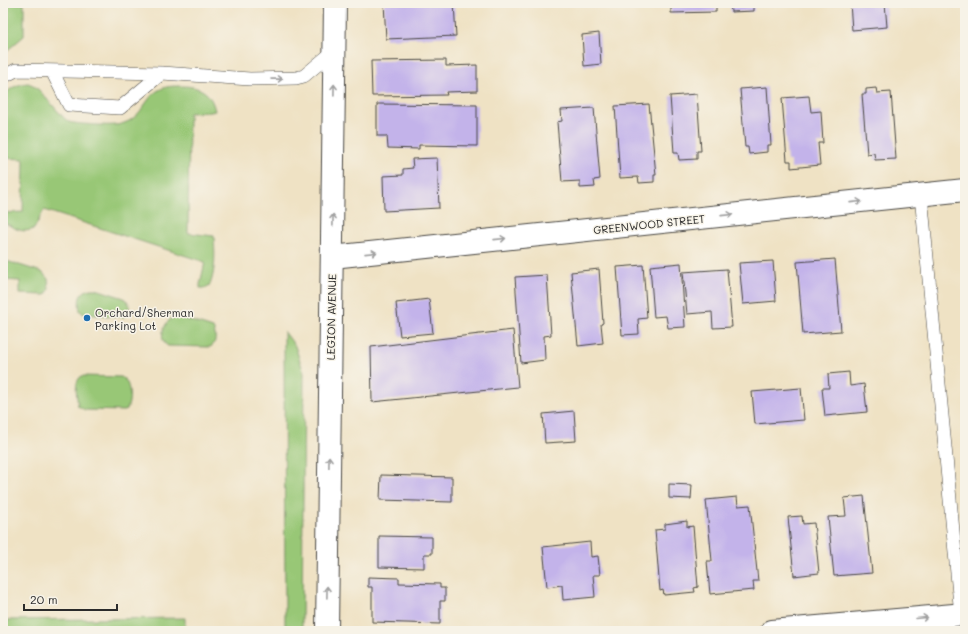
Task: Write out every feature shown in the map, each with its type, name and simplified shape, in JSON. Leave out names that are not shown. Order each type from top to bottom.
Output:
[{"type":"main road","name":"LEGION AVENUE","points":[[327,631],[335,3]]},
{"type":"main road","name":"GREENWOOD STREET","points":[[332,257],[965,190]]},
{"type":"main road","points":[[772,631],[963,614]]},
{"type":"lane","points":[[3,77],[16,70],[162,73],[250,79],[296,78],[304,76],[335,50]]},
{"type":"lane","points":[[52,71],[69,105],[120,108],[162,73]]},
{"type":"lane","points":[[921,195],[963,614]]},
{"type":"green space","points":[[3,3],[24,3],[24,36],[3,54]]},
{"type":"green space","points":[[28,83],[38,89],[68,122],[92,125],[117,125],[132,119],[140,112],[157,91],[166,87],[193,87],[207,94],[211,99],[215,111],[189,113],[188,233],[214,236],[215,255],[210,285],[205,288],[200,288],[205,262],[44,210],[34,229],[22,231],[3,222],[3,213],[23,212],[24,159],[3,158],[3,97],[14,87]]},
{"type":"green space","points":[[3,260],[42,272],[48,279],[49,290],[45,295],[20,294],[20,281],[3,280]]},
{"type":"green space","points":[[91,289],[96,289],[127,300],[129,310],[126,315],[124,317],[84,314],[80,311],[79,300],[84,292]]},
{"type":"green space","points":[[174,317],[179,317],[213,328],[215,333],[214,344],[210,347],[168,346],[163,340],[162,335],[167,322]]},
{"type":"green space","points":[[284,331],[295,346],[304,373],[302,631],[285,631]]},
{"type":"green space","points":[[82,376],[121,377],[124,379],[127,382],[129,391],[127,409],[125,411],[85,410],[78,406],[76,394],[77,382]]},
{"type":"green space","points":[[185,618],[185,631],[3,631],[3,620]]},
{"type":"building","points":[[384,3],[454,3],[456,36],[386,39]]},
{"type":"building","points":[[671,3],[716,3],[716,12],[671,13]]},
{"type":"building","points":[[730,3],[754,3],[754,11],[731,12]]},
{"type":"building","points":[[850,3],[885,3],[887,27],[852,30]]},
{"type":"building","points":[[599,33],[601,64],[584,66],[582,35]]},
{"type":"building","points":[[446,60],[446,66],[477,65],[477,91],[446,92],[447,95],[372,96],[371,61]]},
{"type":"building","points":[[767,87],[771,145],[767,145],[767,152],[749,154],[748,147],[745,147],[740,89]]},
{"type":"building","points":[[876,88],[877,93],[891,92],[896,159],[875,160],[874,153],[867,154],[862,94],[866,94],[866,89]]},
{"type":"building","points":[[697,94],[701,151],[697,151],[697,159],[679,160],[678,153],[674,153],[670,96]]},
{"type":"building","points":[[809,96],[811,112],[821,111],[823,143],[818,143],[820,165],[791,168],[791,161],[787,161],[782,98]]},
{"type":"building","points":[[377,104],[477,105],[477,146],[419,145],[419,149],[388,148],[387,136],[377,136]]},
{"type":"building","points":[[649,104],[656,175],[654,175],[654,182],[639,183],[638,177],[620,178],[615,106]]},
{"type":"building","points":[[594,108],[600,179],[594,180],[595,187],[580,188],[580,181],[562,182],[557,122],[562,121],[561,110]]},
{"type":"building","points":[[437,158],[439,208],[384,211],[383,176],[403,175],[403,169],[413,168],[412,159]]},
{"type":"building","points":[[835,259],[841,331],[803,334],[797,262]]},
{"type":"building","points":[[773,261],[776,301],[743,304],[739,263]]},
{"type":"building","points":[[681,263],[685,327],[668,328],[666,316],[654,317],[650,266]]},
{"type":"building","points":[[643,265],[647,318],[638,319],[639,334],[622,335],[617,267]]},
{"type":"building","points":[[599,269],[603,343],[578,346],[571,272]]},
{"type":"building","points":[[727,269],[732,327],[713,328],[712,312],[687,314],[683,272]]},
{"type":"building","points":[[547,275],[551,335],[544,336],[545,360],[521,363],[515,277]]},
{"type":"building","points":[[429,299],[433,333],[400,336],[396,303]]},
{"type":"building","points":[[513,330],[518,387],[372,402],[371,347]]},
{"type":"building","points":[[849,372],[850,386],[864,384],[867,412],[825,416],[822,388],[829,388],[828,374]]},
{"type":"building","points":[[801,388],[804,420],[755,424],[752,392]]},
{"type":"building","points":[[574,411],[576,441],[545,443],[543,414]]},
{"type":"building","points":[[381,475],[452,477],[452,502],[380,500]]},
{"type":"building","points":[[669,484],[692,485],[691,499],[669,498]]},
{"type":"building","points":[[864,496],[872,573],[834,576],[828,517],[846,516],[844,498]]},
{"type":"building","points":[[737,497],[738,506],[750,505],[758,581],[753,581],[754,590],[710,594],[707,561],[712,561],[706,500]]},
{"type":"building","points":[[802,516],[803,524],[814,523],[819,573],[794,576],[788,517]]},
{"type":"building","points":[[687,521],[687,527],[693,526],[698,587],[694,588],[695,592],[664,595],[663,590],[660,591],[655,530],[665,529],[665,524]]},
{"type":"building","points":[[379,536],[432,537],[432,554],[424,554],[424,568],[379,567]]},
{"type":"building","points":[[590,542],[591,557],[598,556],[600,575],[593,575],[595,597],[563,600],[562,585],[547,587],[543,547]]},
{"type":"building","points":[[368,577],[399,578],[399,583],[440,584],[440,588],[445,588],[445,601],[440,601],[440,624],[372,622],[372,587],[368,587]]},
{"type":"place","name":"Orchard/Sherman Parking Lot","points":[[87,318]]}]
